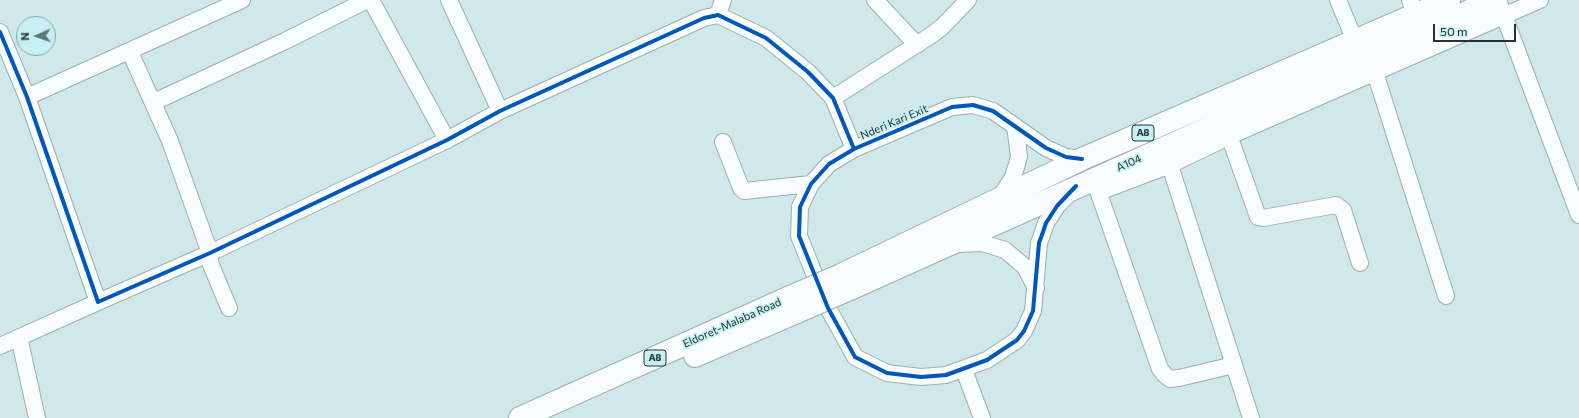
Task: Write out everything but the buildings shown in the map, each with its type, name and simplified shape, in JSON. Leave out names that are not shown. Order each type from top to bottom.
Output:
[{"type":"highway","name":"A8","points":[[793,305],[845,282],[998,200],[1082,159],[1367,57],[1413,7],[1449,0]]},
{"type":"highway","name":"A104","points":[[845,282],[945,246],[1167,156],[1227,128],[1367,57],[1408,38],[1499,8]]},
{"type":"highway","name":"Eldoret-Malaba Road","points":[[520,418],[793,305]]},
{"type":"highway","name":"Eldoret-Malaba Road","points":[[556,418],[793,305]]},
{"type":"street","points":[[27,97],[130,52],[242,0]]},
{"type":"street","points":[[154,102],[285,41],[366,0]]},
{"type":"street","points":[[371,0],[447,140]]},
{"type":"street","points":[[449,0],[500,111]]},
{"type":"street","points":[[875,0],[917,45]]},
{"type":"street","points":[[833,98],[917,45],[942,27],[968,0]]},
{"type":"street","points":[[1338,0],[1367,57],[1446,296]]},
{"type":"street","points":[[1498,0],[1499,8],[1579,215]]},
{"type":"street","points":[[1367,57],[1499,8],[1540,0]]},
{"type":"street","points":[[0,346],[209,253],[447,140],[500,111],[704,18],[721,8],[766,38],[808,72],[833,98],[854,149]]},
{"type":"street","points":[[0,32],[27,97],[98,302]]},
{"type":"street","points":[[130,52],[154,102],[209,253],[213,272],[229,308]]},
{"type":"street","name":"Nderi Kari Exit","points":[[964,370],[935,376],[905,376],[887,373],[855,357],[828,308],[799,236],[800,207],[811,184],[829,164],[854,149],[931,115],[960,105],[987,108],[1000,115],[1055,153],[1082,159]]},
{"type":"street","points":[[998,200],[1013,177],[1018,164],[1019,156],[1015,126]]},
{"type":"street","points":[[1227,128],[1258,217],[1263,218],[1336,205],[1343,210],[1360,263]]},
{"type":"street","points":[[723,142],[741,188],[744,191],[811,184]]},
{"type":"street","points":[[1167,156],[1250,418]]},
{"type":"street","points":[[982,418],[964,370],[987,360],[1017,340],[1029,322],[1032,312],[1036,288],[1039,243],[1046,223],[1057,206],[1090,186],[1160,369],[1170,379],[1234,365]]},
{"type":"street","points":[[945,246],[977,243],[999,246],[1017,258],[1025,267],[1036,288]]},
{"type":"street","points":[[19,337],[37,418]]},
{"type":"cycle path","points":[[0,32],[27,97],[98,302],[210,253],[447,140],[500,111],[704,18],[718,15],[766,38],[808,72],[833,98],[854,149]]},
{"type":"cycle path","points":[[1076,186],[1057,206],[1046,223],[1039,243],[1033,311],[1024,331],[1017,340],[987,360],[946,375],[921,377],[887,373],[855,357],[828,308],[799,236],[800,207],[811,184],[829,164],[854,149],[952,107],[973,105],[993,111],[1046,148],[1066,157],[1082,159]]}]
